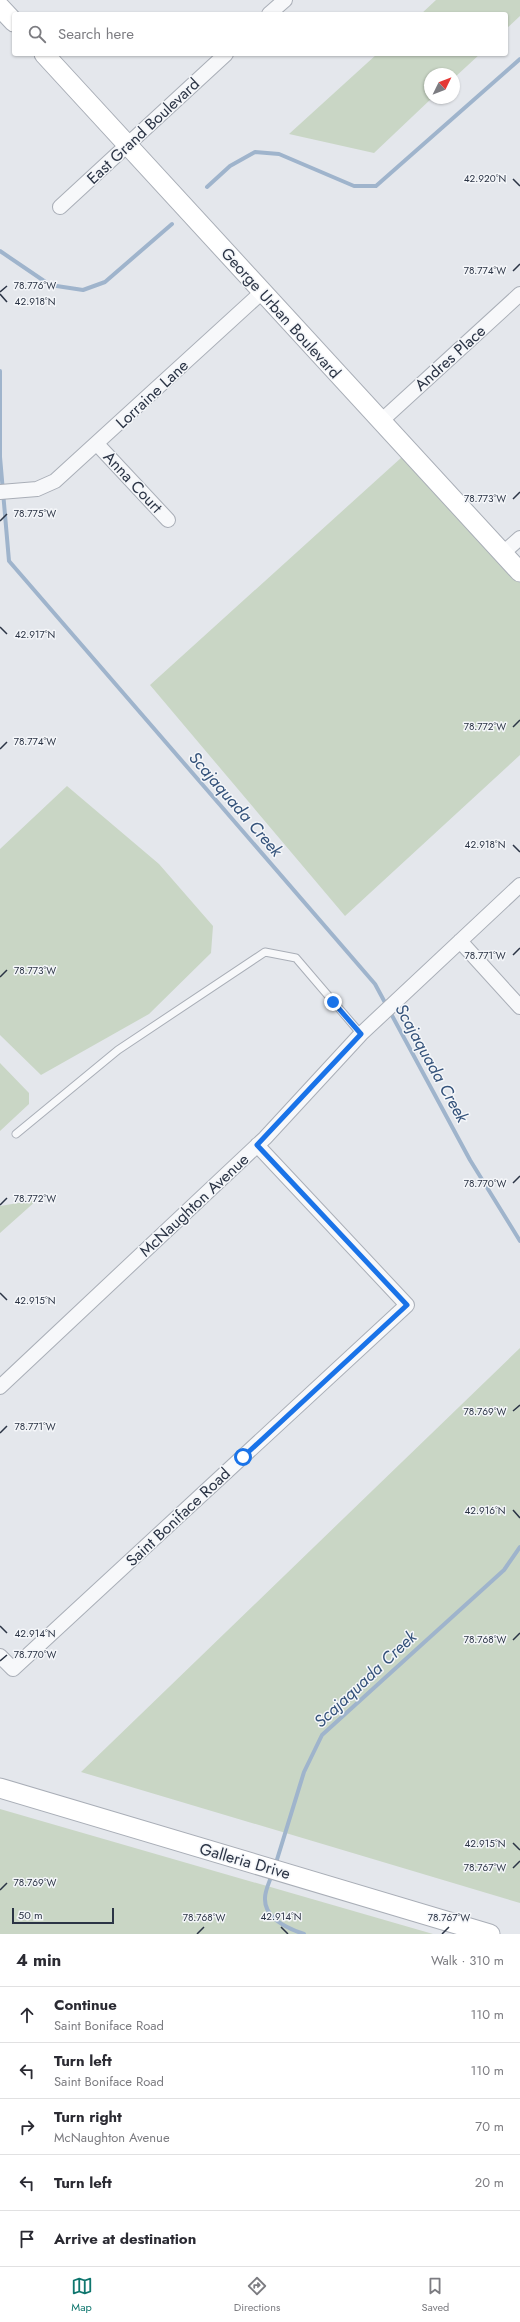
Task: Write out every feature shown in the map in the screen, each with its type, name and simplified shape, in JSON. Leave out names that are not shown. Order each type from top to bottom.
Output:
[{"type":"street","points":[[272,12],[285,0]]},
{"type":"street","points":[[0,7],[12,20]]},
{"type":"street","name":"George Urban Boulevard","points":[[46,56],[380,422],[520,572]]},
{"type":"street","name":"East Grand Boulevard","points":[[60,207],[224,56]]},
{"type":"street","name":"Lorraine Lane","points":[[0,492],[31,490],[55,481],[262,292]]},
{"type":"street","name":"Andres Place","points":[[380,422],[520,294]]},
{"type":"street","name":"Anna Court","points":[[97,444],[168,520]]},
{"type":"street","points":[[503,553],[520,538]]},
{"type":"street","name":"McNaughton Avenue","points":[[0,1387],[257,1145],[361,1034],[520,885]]},
{"type":"street","points":[[460,941],[520,1007]]},
{"type":"street","name":"Saint Boniface Road","points":[[0,1656],[12,1669],[407,1305],[257,1145]]},
{"type":"street","name":"Galleria Drive","points":[[0,1788],[490,1934]]},
{"type":"lane","points":[[16,1134],[118,1050],[265,952],[296,958],[361,1034]]},
{"type":"green space","points":[[436,0],[520,0],[520,16],[508,27],[508,12],[423,12]]},
{"type":"green space","points":[[375,56],[478,56],[460,72],[460,68],[424,68],[424,104],[426,104],[374,153],[289,134]]},
{"type":"green space","points":[[402,457],[520,583],[520,755],[345,916],[150,685]]},
{"type":"green space","points":[[67,786],[159,864],[213,926],[211,953],[149,1014],[41,1075],[0,1035],[0,849]]},
{"type":"green space","points":[[0,1063],[29,1093],[29,1104],[0,1131]]},
{"type":"green space","points":[[37,1200],[0,1233],[0,1206]]},
{"type":"green space","points":[[520,1348],[520,1903],[81,1772]]},
{"type":"green space","points":[[0,1809],[433,1934],[0,1934]]},
{"type":"waterway","points":[[207,187],[230,166],[255,152],[279,154],[354,186],[376,186],[520,59]]},
{"type":"waterway","points":[[0,251],[50,285],[83,290],[105,282],[172,224]]},
{"type":"waterway","name":"Scajaquada Creek","points":[[0,371],[0,457],[9,561],[375,984],[470,1160],[520,1241]]},
{"type":"waterway","name":"Scajaquada Creek","points":[[275,1866],[304,1772],[322,1735],[504,1570],[520,1547]]},
{"type":"waterway","name":"Scajaquada Creek","points":[[272,1874],[265,1895],[266,1905],[269,1911],[278,1922],[304,1934]]},
{"type":"route","points":[[243,1457],[407,1305],[257,1145],[361,1034],[333,1002]]}]
